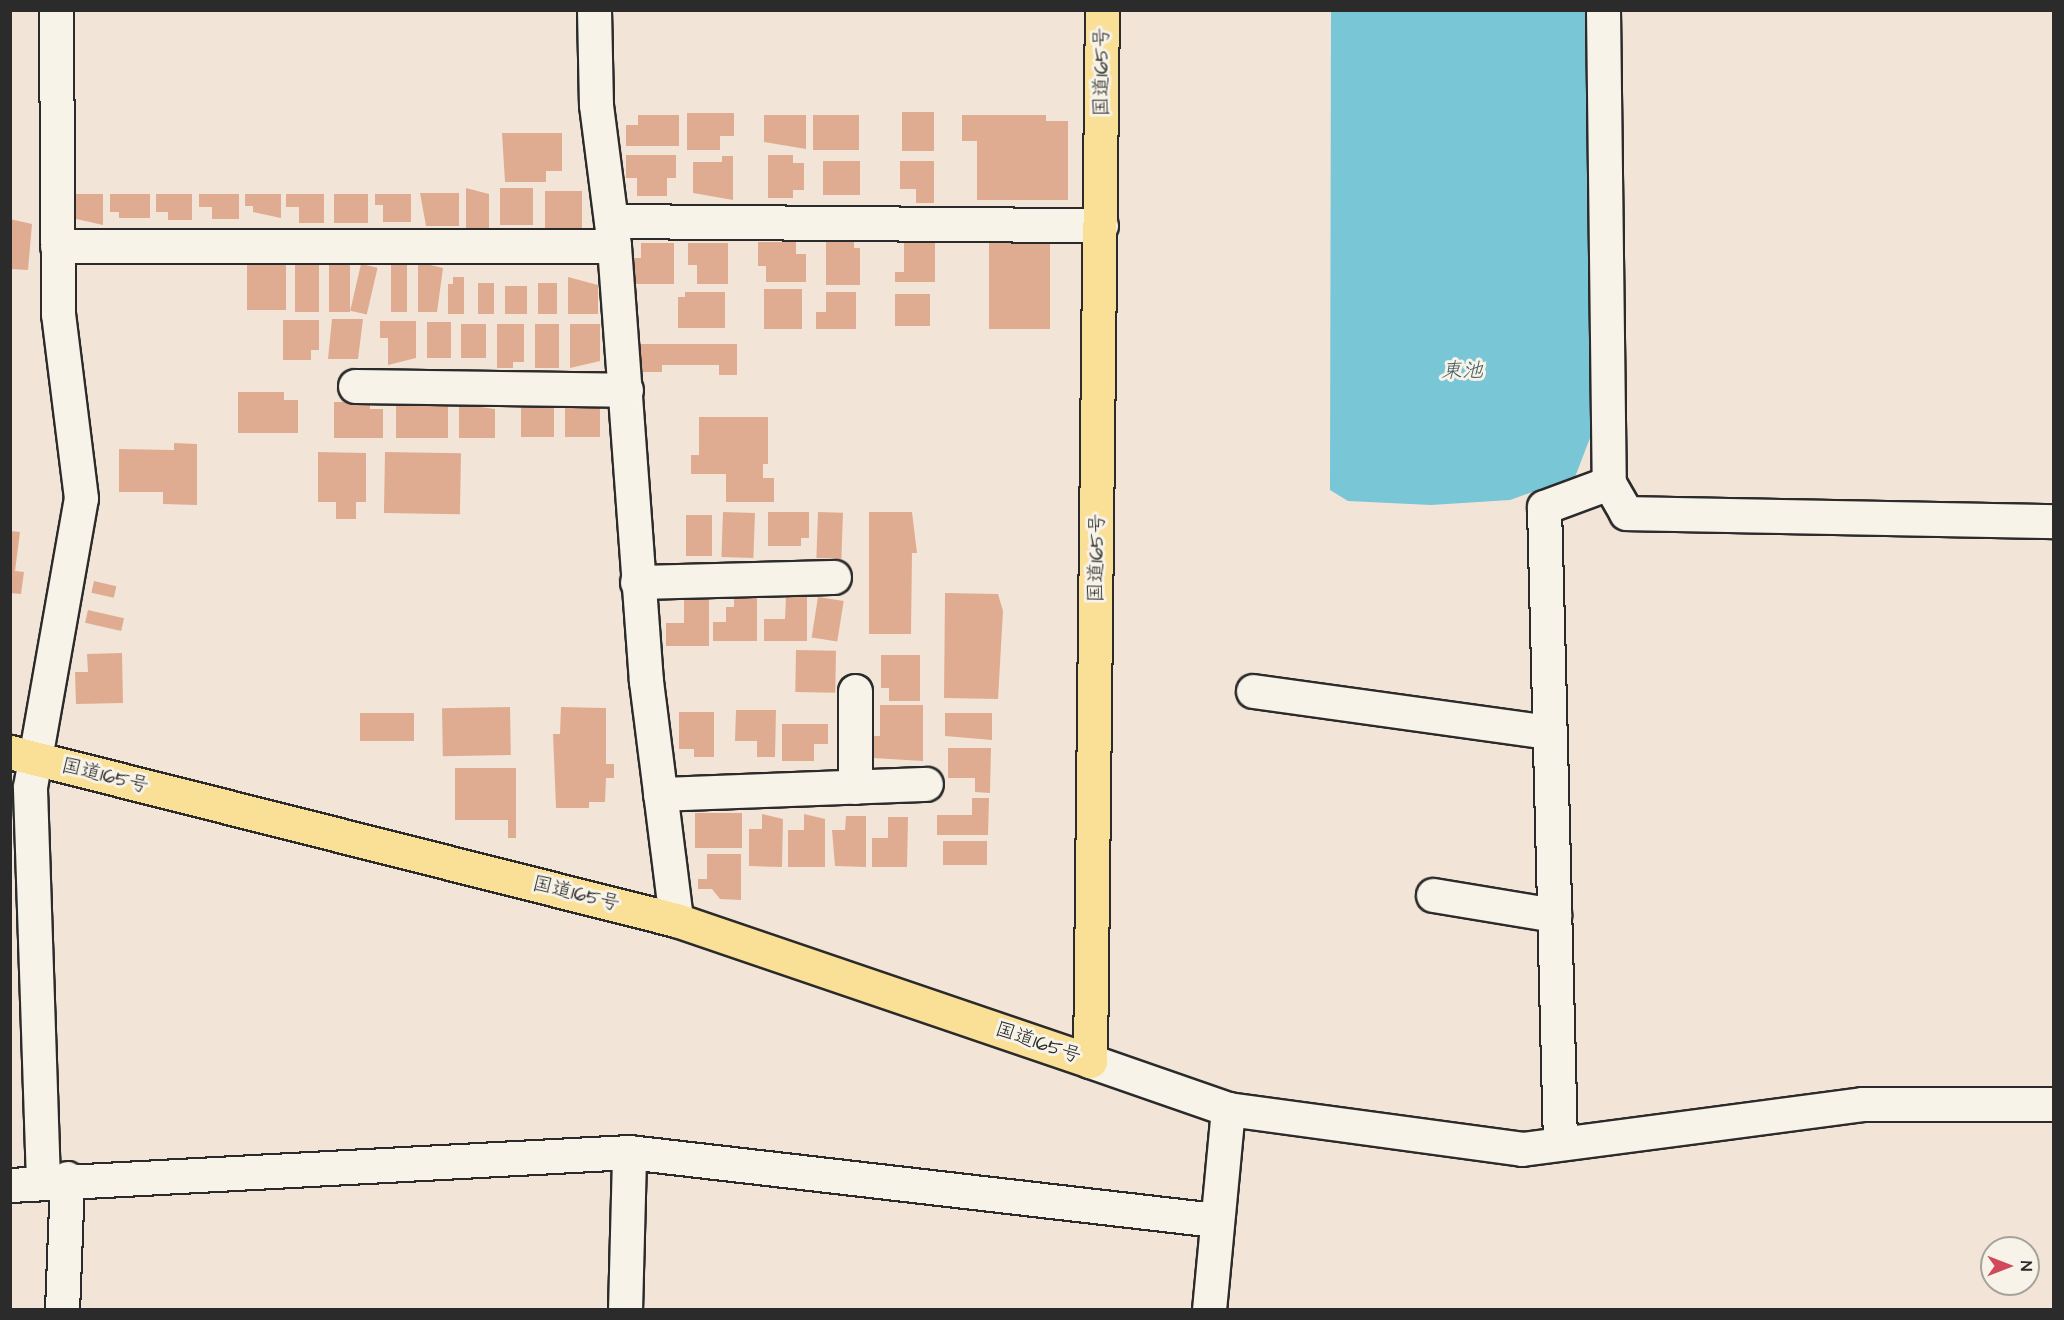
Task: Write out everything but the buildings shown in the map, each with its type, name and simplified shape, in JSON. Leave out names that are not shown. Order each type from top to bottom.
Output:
[{"type":"highway","name":"国道165号","points":[[22,755],[676,920],[1090,1061],[1102,10]]},
{"type":"street","points":[[56,10],[58,314],[81,498],[22,755],[30,787],[62,1310]]},
{"type":"street","points":[[594,10],[596,105],[612,234],[626,390],[637,582],[676,920]]},
{"type":"street","points":[[1603,10],[1609,483],[1626,513],[2054,521]]},
{"type":"street","points":[[57,246],[1101,225]]},
{"type":"street","points":[[355,386],[626,390]]},
{"type":"street","points":[[1560,1143],[1544,507],[1609,483]]},
{"type":"street","points":[[637,582],[834,578]]},
{"type":"street","points":[[855,691],[855,787]]},
{"type":"street","points":[[1253,691],[1549,732]]},
{"type":"street","points":[[660,794],[926,784]]},
{"type":"street","points":[[1433,895],[1554,915]]},
{"type":"street","points":[[1090,1061],[1228,1109],[1482,1146],[1560,1143],[1862,1104],[2054,1104]]},
{"type":"street","points":[[1209,1310],[1215,1220],[1228,1109]]},
{"type":"street","points":[[625,1310],[629,1152]]},
{"type":"street","points":[[10,1185],[55,1180],[629,1152],[1215,1220]]},
{"type":"water","name":"東池","points":[[1331,11],[1585,11],[1595,425],[1575,477],[1510,500],[1431,505],[1348,501],[1330,490]]}]
